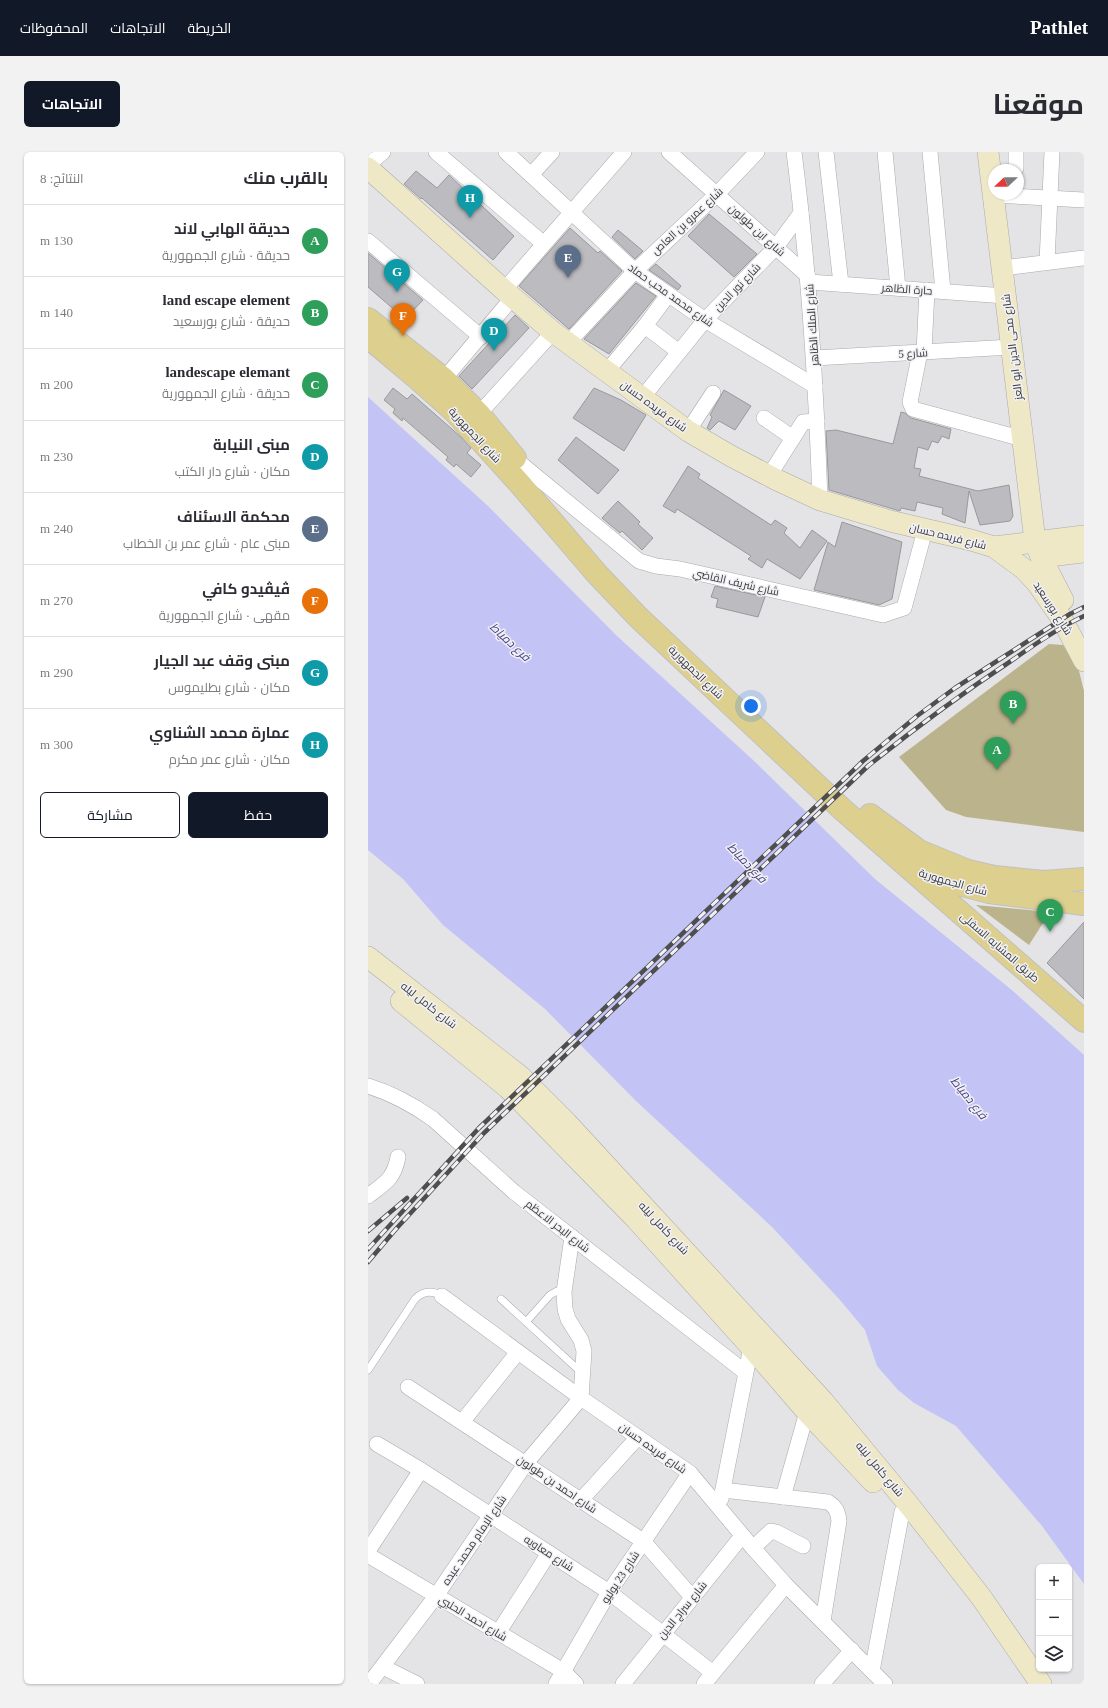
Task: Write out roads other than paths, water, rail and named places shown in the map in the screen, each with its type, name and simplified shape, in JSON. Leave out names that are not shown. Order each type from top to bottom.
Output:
[{"type":"main road","name":"شارع الجمهورية","points":[[368,319],[444,379],[479,414],[575,531],[647,608],[868,814],[919,851],[942,862],[968,871],[994,877],[1044,882],[1084,879]]},
{"type":"main road","name":"شارع الجمهورية","points":[[368,338],[417,378],[454,411],[520,484],[597,574],[638,617],[842,810],[916,873],[989,892],[1084,904]]},
{"type":"main road","points":[[1044,882],[1064,874],[1084,861]]},
{"type":"main road","name":"طريق المشايه السفلى","points":[[916,873],[1084,1021]]},
{"type":"street","points":[[368,167],[383,152]]},
{"type":"street","points":[[436,152],[544,244]]},
{"type":"street","points":[[531,175],[552,152]]},
{"type":"street","points":[[444,379],[481,337],[508,293],[544,244],[624,152]]},
{"type":"street","name":"شارع ابن طولون","points":[[669,152],[776,247],[809,279]]},
{"type":"street","name":"شارع عمرو بن العاص","points":[[479,414],[717,194],[757,152]]},
{"type":"street","points":[[826,152],[841,284]]},
{"type":"street","points":[[885,152],[898,288]]},
{"type":"street","points":[[930,152],[943,291]]},
{"type":"street","name":"شارع محى الدين ابو العز","points":[[988,152],[990,164]]},
{"type":"street","points":[[1016,152],[1016,164]]},
{"type":"street","points":[[1048,262],[1052,152]]},
{"type":"street","name":"شارع محمد محب حماد","points":[[509,153],[635,271],[705,320],[815,386]]},
{"type":"street","name":"شارع الملك الظاهر","points":[[796,153],[809,279],[820,500]]},
{"type":"street","name":"شارع فريده حسان","points":[[368,167],[508,293],[561,337],[688,431],[769,476],[820,500],[890,521],[971,540],[994,547]]},
{"type":"street","points":[[1024,197],[1084,200]]},
{"type":"street","name":"شارع محى الدين ابو العز","points":[[995,200],[1023,439],[1038,549]]},
{"type":"street","name":"شارع نور الدين","points":[[642,398],[705,320],[776,247],[801,213]]},
{"type":"street","points":[[368,241],[481,337]]},
{"type":"street","points":[[1002,268],[1084,258]]},
{"type":"street","name":"حارة الظاهر","points":[[809,279],[841,284],[1006,296]]},
{"type":"street","points":[[927,290],[922,352],[910,402],[913,409],[1023,439]]},
{"type":"street","points":[[607,371],[645,326],[668,295]]},
{"type":"street","points":[[645,326],[679,352]]},
{"type":"street","name":"شارع 5","points":[[814,358],[1012,347]]},
{"type":"street","points":[[688,431],[713,393]]},
{"type":"street","points":[[764,418],[792,438]]},
{"type":"street","points":[[769,476],[803,422],[817,421]]},
{"type":"street","name":"شارع شريف القاضي","points":[[520,463],[639,561],[656,566],[680,569],[884,615],[904,608],[925,530]]},
{"type":"street","points":[[1038,549],[1084,536]]},
{"type":"street","points":[[994,547],[1084,552]]},
{"type":"street","name":"شارع بورسعيد","points":[[994,547],[1021,566],[1038,583],[1062,619],[1084,661]]},
{"type":"street","name":"شارع بورسعيد","points":[[1038,549],[1084,640]]},
{"type":"street","name":"شارع كامل ليله","points":[[368,957],[520,1076],[567,1123],[902,1512],[929,1530]]},
{"type":"street","name":"شارع كامل ليله","points":[[368,974],[508,1088],[635,1218],[751,1348],[809,1403],[929,1530],[981,1597],[1041,1684]]},
{"type":"street","name":"شارع البحر الاعظم","points":[[368,1086],[394,1096],[433,1119],[514,1192],[745,1372]]},
{"type":"street","points":[[368,1196],[390,1180],[396,1169],[398,1157]]},
{"type":"street","points":[[572,1237],[564,1292],[565,1309],[568,1318],[581,1340],[584,1351],[580,1398]]},
{"type":"street","name":"شارع فريده حسان","points":[[442,1296],[580,1398],[690,1473],[752,1548],[786,1585],[885,1684]]},
{"type":"street","points":[[718,1508],[723,1490],[745,1372],[751,1348]]},
{"type":"street","points":[[462,1422],[518,1352]]},
{"type":"street","name":"شارع احمد بن طولون","points":[[408,1387],[643,1541],[692,1597]]},
{"type":"street","name":"شارع الإمام محمد عبده","points":[[369,1684],[436,1596],[526,1464],[580,1398]]},
{"type":"street","points":[[783,1497],[809,1403]]},
{"type":"street","points":[[580,1500],[638,1437]]},
{"type":"street","name":"شارع معاويه","points":[[377,1444],[421,1470],[609,1592],[663,1634],[709,1678]]},
{"type":"street","points":[[368,1551],[421,1470]]},
{"type":"street","name":"شارع 23 يوليو","points":[[560,1678],[609,1592],[690,1473]]},
{"type":"street","points":[[723,1490],[828,1502],[835,1507],[840,1521],[823,1622]]},
{"type":"street","points":[[872,1671],[902,1512]]},
{"type":"street","points":[[752,1548],[771,1531],[776,1532],[803,1546]]},
{"type":"street","name":"شارع سراج الدين","points":[[623,1684],[742,1536]]},
{"type":"street","points":[[498,1633],[549,1553]]},
{"type":"street","name":"شارع احمد الحلبي","points":[[368,1554],[498,1633],[560,1678],[576,1684]]},
{"type":"street","points":[[709,1678],[786,1585]]},
{"type":"street","points":[[822,1684],[852,1650]]},
{"type":"street","points":[[383,1667],[416,1684]]},
{"type":"lane","points":[[526,1322],[550,1295],[557,1291],[564,1292]]},
{"type":"lane","points":[[368,1370],[420,1295],[431,1292],[442,1296]]},
{"type":"lane","points":[[501,1299],[582,1373]]},
{"type":"water","name":"فرع دمياط","points":[[368,397],[488,506],[617,636],[752,759],[875,879],[1013,991],[1084,1055],[1084,1584],[1072,1567],[1072,1564],[1070,1564],[1042,1526],[956,1426],[914,1403],[898,1390],[877,1366],[865,1330],[840,1300],[772,1227],[636,1101],[545,1009],[443,925],[403,879],[368,850]]},
{"type":"railway","points":[[368,1249],[479,1128],[863,761],[917,716],[955,688],[1070,614],[1084,607]]},
{"type":"railway","points":[[368,1262],[396,1229],[484,1133],[868,766],[920,725],[974,686],[1046,637],[1084,616]]},
{"type":"railway","points":[[368,1231],[407,1198]]},
{"type":"place","name":"عمارة محمد الشناوي","points":[[470,218]]},
{"type":"place","name":"محكمة الاسئناف","points":[[568,278]]},
{"type":"place","name":"مبنى وقف عبد الجيار","points":[[397,292]]},
{"type":"place","name":"ڤيڤيدو كافي","points":[[403,336]]},
{"type":"place","name":"مبنى النيابة","points":[[494,351]]},
{"type":"place","name":"land escape element","points":[[1013,724]]},
{"type":"place","name":"حديقة الهابي لاند","points":[[997,770]]},
{"type":"place","name":"landescape elemant","points":[[1050,932]]}]
